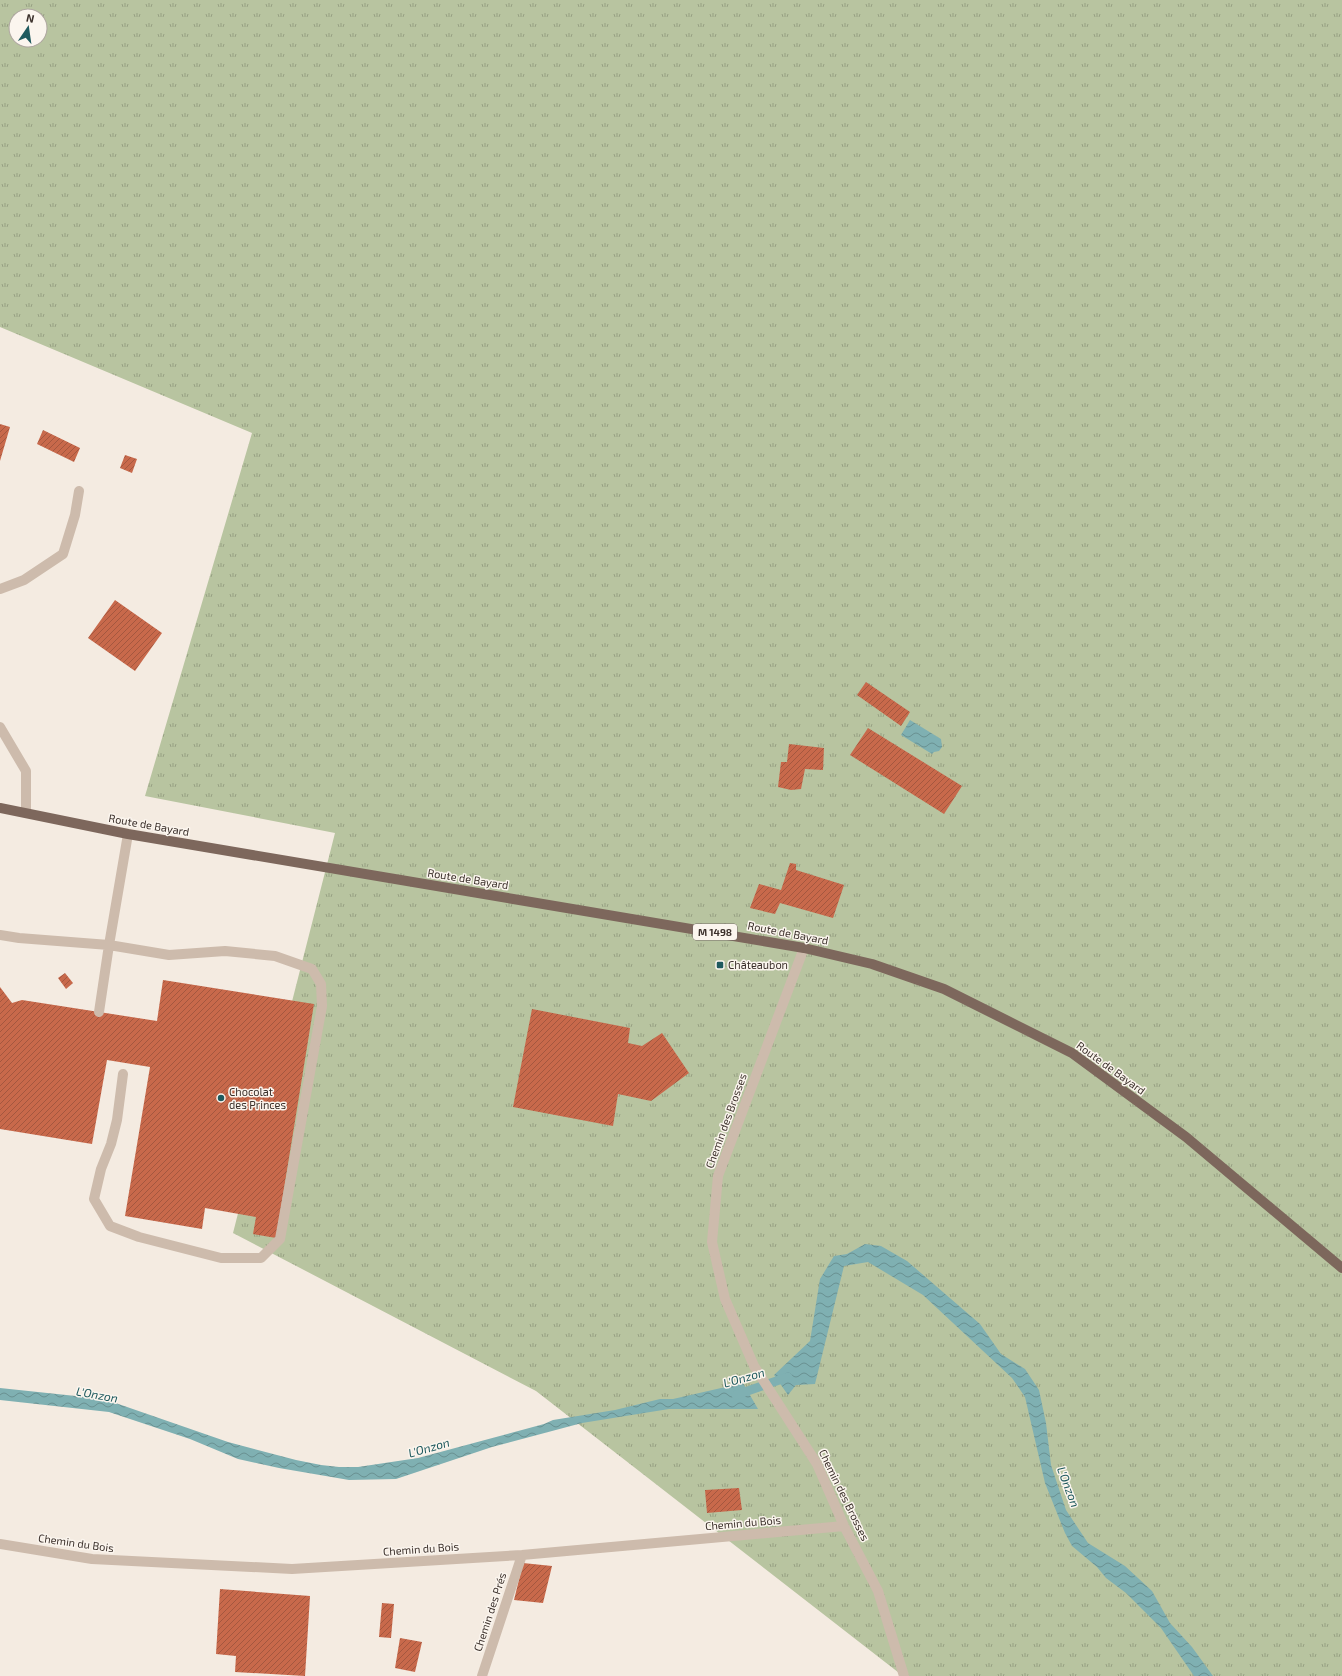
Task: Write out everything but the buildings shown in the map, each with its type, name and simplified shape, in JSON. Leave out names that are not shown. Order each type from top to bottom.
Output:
[{"type":"main road","name":"Route de Bayard","points":[[0,808],[26,812],[128,834],[804,948],[872,964],[944,989],[1072,1053],[1186,1137],[1342,1268]]},
{"type":"street","points":[[0,589],[24,580],[63,554],[75,515],[79,491]]},
{"type":"street","points":[[0,728],[26,771],[26,812]]},
{"type":"street","points":[[99,1012],[128,834]]},
{"type":"street","points":[[0,935],[19,938],[109,945],[169,956],[224,951],[275,956],[312,969],[321,984],[322,1006],[280,1239],[261,1258],[221,1258],[139,1237],[110,1226],[94,1199],[100,1169],[111,1144],[117,1120],[123,1074]]},
{"type":"street","name":"Chemin des Brosses","points":[[804,948],[718,1176],[712,1242],[725,1299],[754,1366],[817,1464],[844,1526],[878,1591],[904,1676]]},
{"type":"street","name":"Chemin du Bois","points":[[0,1544],[92,1559],[292,1569],[522,1555],[844,1526]]},
{"type":"street","name":"Chemin des Prés","points":[[482,1676],[522,1555]]},
{"type":"green space","points":[[0,0],[1342,0],[1342,1676],[903,1676],[536,1391],[233,1233],[335,833],[145,796],[252,433],[0,327]]},
{"type":"water","points":[[910,720],[941,739],[942,747],[939,751],[932,754],[901,735]]},
{"type":"water","points":[[865,1244],[881,1246],[907,1261],[980,1324],[1001,1354],[1025,1369],[1039,1390],[1046,1423],[1051,1465],[1066,1510],[1088,1543],[1125,1566],[1152,1591],[1170,1623],[1192,1647],[1213,1676],[1194,1676],[1161,1628],[1126,1593],[1106,1578],[1097,1567],[1072,1546],[1065,1533],[1045,1483],[1025,1397],[1012,1378],[923,1295],[868,1262],[844,1266],[815,1384],[796,1385],[788,1395],[774,1375],[810,1341],[820,1279],[834,1256],[847,1254]]},
{"type":"water","points":[[743,1383],[758,1409],[669,1409],[582,1423],[492,1447],[396,1479],[349,1480],[279,1468],[238,1459],[190,1439],[109,1412],[0,1400],[0,1388],[104,1399],[228,1442],[321,1465],[358,1467],[418,1458],[544,1424],[553,1420],[615,1410],[660,1399],[673,1399]]},
{"type":"waterway","name":"L'Onzon","points":[[736,1395],[788,1377]]},
{"type":"place","name":"Châteaubon","points":[[720,965]]},
{"type":"place","name":"Chocolat des Princes","points":[[221,1098]]}]
